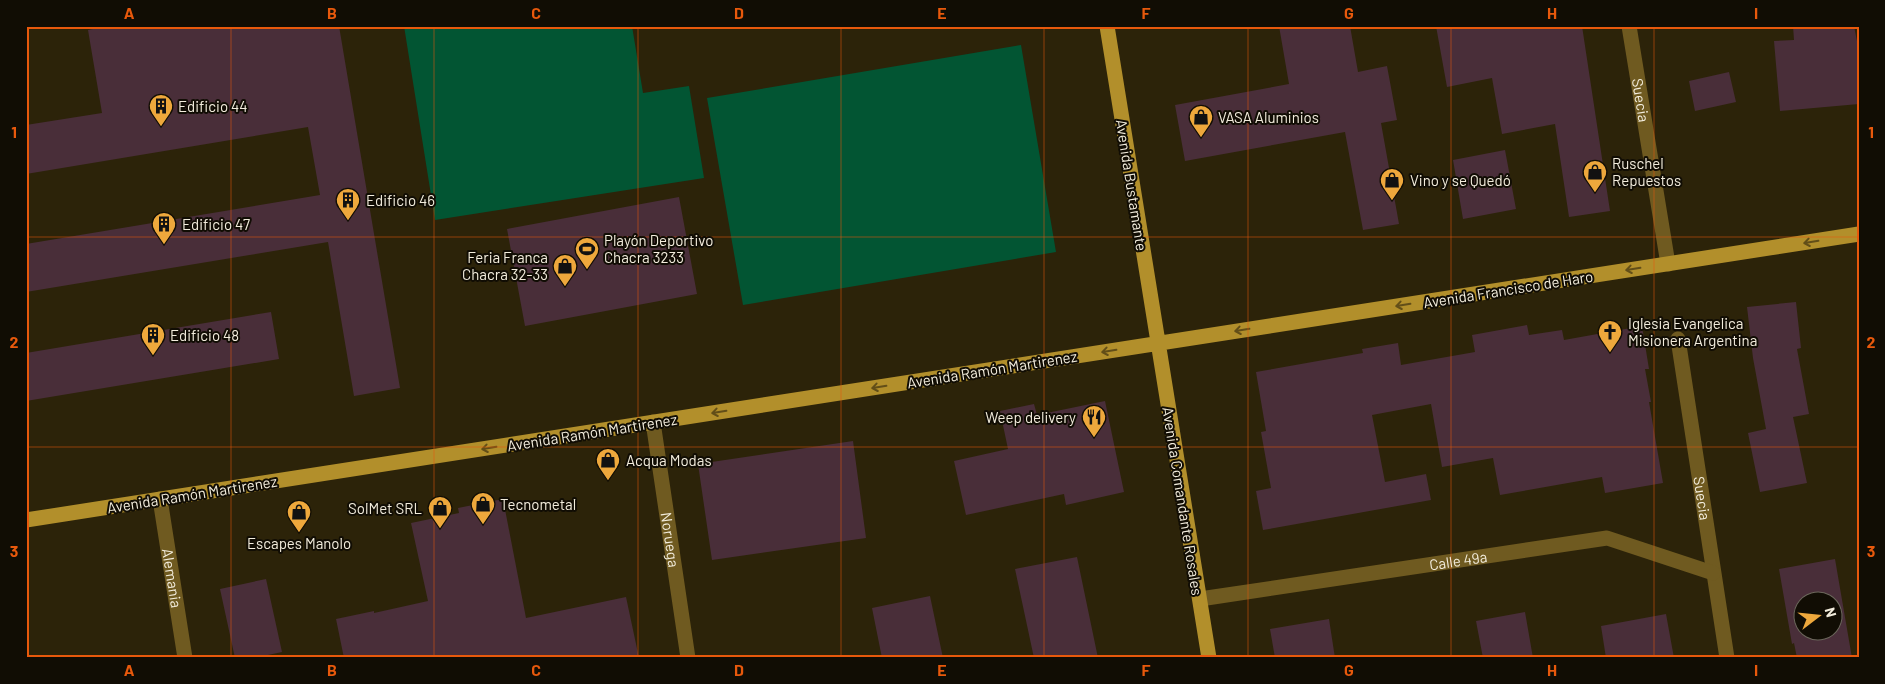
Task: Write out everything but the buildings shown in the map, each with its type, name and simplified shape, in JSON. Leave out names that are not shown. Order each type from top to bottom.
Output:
[{"type":"main road","name":"Avenida Bustamante","points":[[1107,26],[1157,344]]},
{"type":"main road","name":"Avenida Francisco de Haro","points":[[1157,344],[1859,234]]},
{"type":"main road","name":"Avenida Ramón Martirenez","points":[[26,520],[1157,344]]},
{"type":"main road","name":"Avenida Comandante Rosales","points":[[1157,344],[1200,599],[1208,658]]},
{"type":"street","name":"Suecia","points":[[1629,26],[1668,264]]},
{"type":"street","name":"Suecia","points":[[1678,339],[1727,658]]},
{"type":"street","name":"Noruega","points":[[653,422],[688,658]]},
{"type":"street","name":"Alemania","points":[[160,499],[185,658]]},
{"type":"street","name":"Calle 49a","points":[[1200,599],[1607,538],[1714,574]]},
{"type":"green space","points":[[404,26],[632,26],[643,93],[689,86],[704,178],[435,220]]},
{"type":"green space","points":[[1021,45],[1056,252],[743,305],[707,98]]},
{"type":"place","name":"Edificio 44","points":[[161,127]]},
{"type":"place","name":"VASA Aluminios","points":[[1201,138]]},
{"type":"place","name":"Ruschel Repuestos","points":[[1595,193]]},
{"type":"place","name":"Vino y se Quedó","points":[[1392,201]]},
{"type":"place","name":"Edificio 46","points":[[348,221]]},
{"type":"place","name":"Edificio 47","points":[[164,245]]},
{"type":"place","name":"Playón Deportivo Chacra 3233","points":[[587,270]]},
{"type":"place","name":"Feria Franca Chacra 32-33","points":[[565,287]]},
{"type":"place","name":"Iglesia Evangelica Misionera Argentina","points":[[1610,353]]},
{"type":"place","name":"Edificio 48","points":[[153,356]]},
{"type":"place","name":"Weep delivery","points":[[1094,438]]},
{"type":"place","name":"Acqua Modas","points":[[608,481]]},
{"type":"place","name":"Tecnometal","points":[[483,525]]},
{"type":"place","name":"SolMet SRL","points":[[440,529]]},
{"type":"place","name":"Escapes Manolo","points":[[299,533]]}]
